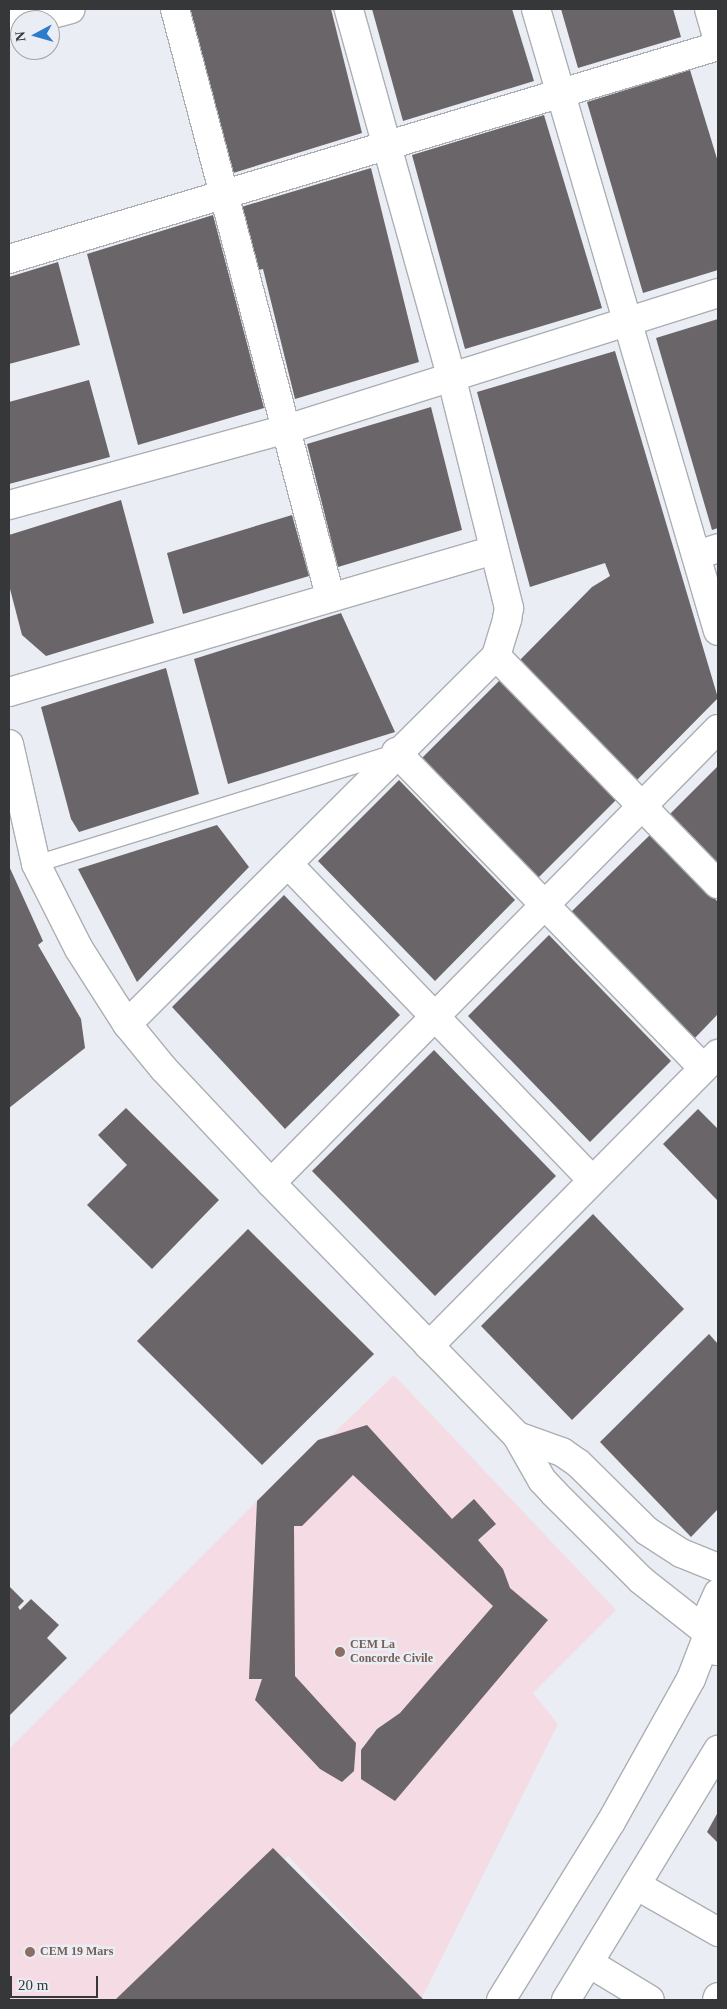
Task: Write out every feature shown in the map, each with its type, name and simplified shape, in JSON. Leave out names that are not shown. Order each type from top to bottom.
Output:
[{"type":"street","points":[[175,9],[284,430],[330,596]]},
{"type":"street","points":[[126,1024],[288,864],[396,752],[496,656],[509,608],[452,379],[385,146],[349,9]]},
{"type":"street","points":[[536,9],[628,320],[708,551],[718,631]]},
{"type":"street","points":[[709,9],[718,41]]},
{"type":"street","points":[[9,259],[385,146],[560,91],[718,46]]},
{"type":"street","points":[[9,505],[284,430],[452,379],[628,320],[718,293]]},
{"type":"street","points":[[9,692],[330,596],[494,550]]},
{"type":"street","points":[[496,656],[718,884]]},
{"type":"street","points":[[271,1183],[718,729]]},
{"type":"street","points":[[10,752],[36,864],[79,949],[126,1024],[164,1069],[271,1183],[517,1436],[542,1480],[554,1493],[642,1580],[711,1640]]},
{"type":"street","points":[[396,752],[545,906],[711,1061],[429,1346]]},
{"type":"street","points":[[288,864],[592,1180]]},
{"type":"street","points":[[517,1436],[562,1452],[578,1463],[658,1540],[718,1568]]},
{"type":"street","points":[[501,2000],[611,1822],[691,1679],[711,1640],[707,1618],[718,1592]]},
{"type":"street","points":[[566,2000],[718,1750]]},
{"type":"street","points":[[636,1885],[718,1932]]},
{"type":"street","points":[[589,1963],[650,2000]]},
{"type":"lane","points":[[36,864],[396,752]]},
{"type":"shaded area","name":"CEM La Concorde Civile","points":[[394,1375],[616,1610],[533,1693],[558,1724],[422,1998],[288,1856],[171,1970],[200,2000],[9,2000],[9,1749],[318,1440],[333,1434]]},
{"type":"building","points":[[188,9],[331,9],[362,133],[230,174]]},
{"type":"building","points":[[372,9],[512,9],[534,81],[403,121]]},
{"type":"building","points":[[561,9],[673,9],[681,37],[578,68]]},
{"type":"building","points":[[690,70],[718,162],[718,270],[643,293],[587,102]]},
{"type":"building","points":[[544,115],[602,308],[465,349],[412,155]]},
{"type":"building","points":[[371,168],[419,362],[295,399],[263,269],[254,271],[238,208]]},
{"type":"building","points":[[213,215],[264,408],[138,445],[87,254]]},
{"type":"building","points":[[58,262],[80,345],[9,364],[9,277]]},
{"type":"building","points":[[718,319],[718,528],[712,530],[656,338]]},
{"type":"building","points":[[615,351],[718,698],[637,780],[520,660],[592,587],[610,576],[605,563],[530,587],[477,392]]},
{"type":"building","points":[[89,380],[110,457],[9,484],[9,402]]},
{"type":"building","points":[[431,407],[462,530],[338,567],[307,444]]},
{"type":"building","points":[[121,500],[154,623],[46,656],[22,635],[9,585],[9,535]]},
{"type":"building","points":[[292,515],[309,576],[183,614],[167,553]]},
{"type":"building","points":[[341,613],[395,732],[228,784],[194,659]]},
{"type":"building","points":[[166,668],[199,794],[79,832],[71,819],[41,707]]},
{"type":"building","points":[[502,678],[618,798],[537,879],[421,759]]},
{"type":"building","points":[[718,766],[718,864],[670,814]]},
{"type":"building","points":[[399,780],[515,900],[435,981],[318,861]]},
{"type":"building","points":[[217,825],[249,867],[137,982],[78,869]]},
{"type":"building","points":[[652,833],[718,902],[718,1014],[693,1040],[570,913]]},
{"type":"building","points":[[9,866],[43,941],[38,945],[81,1019],[85,1048],[9,1108]]},
{"type":"building","points":[[284,895],[400,1015],[285,1129],[172,1007]]},
{"type":"building","points":[[549,935],[671,1061],[590,1142],[468,1016]]},
{"type":"building","points":[[434,1050],[556,1176],[435,1296],[312,1171]]},
{"type":"building","points":[[126,1108],[219,1200],[152,1269],[87,1205],[127,1165],[98,1135]]},
{"type":"building","points":[[698,1109],[718,1129],[718,1201],[663,1144]]},
{"type":"building","points":[[593,1214],[684,1309],[572,1420],[481,1326]]},
{"type":"building","points":[[248,1229],[374,1354],[262,1465],[137,1341]]},
{"type":"building","points":[[709,1334],[718,1344],[718,1509],[691,1537],[600,1442]]},
{"type":"building","points":[[367,1425],[452,1519],[474,1499],[496,1524],[478,1540],[503,1569],[510,1588],[548,1620],[395,1801],[361,1779],[361,1750],[377,1729],[400,1713],[493,1606],[353,1475],[302,1526],[294,1526],[295,1676],[356,1743],[354,1771],[342,1782],[320,1769],[255,1700],[262,1679],[249,1679],[257,1501],[318,1440]]},
{"type":"building","points":[[9,1586],[24,1601],[18,1607],[20,1610],[31,1599],[59,1625],[47,1638],[67,1658],[9,1716]]},
{"type":"building","points":[[718,1812],[718,1843],[707,1832]]},
{"type":"building","points":[[273,1848],[424,2000],[115,2000]]},
{"type":"place","name":"CEM La Concorde Civile","points":[[340,1652]]},
{"type":"place","name":"CEM 19 Mars","points":[[30,1952]]}]
